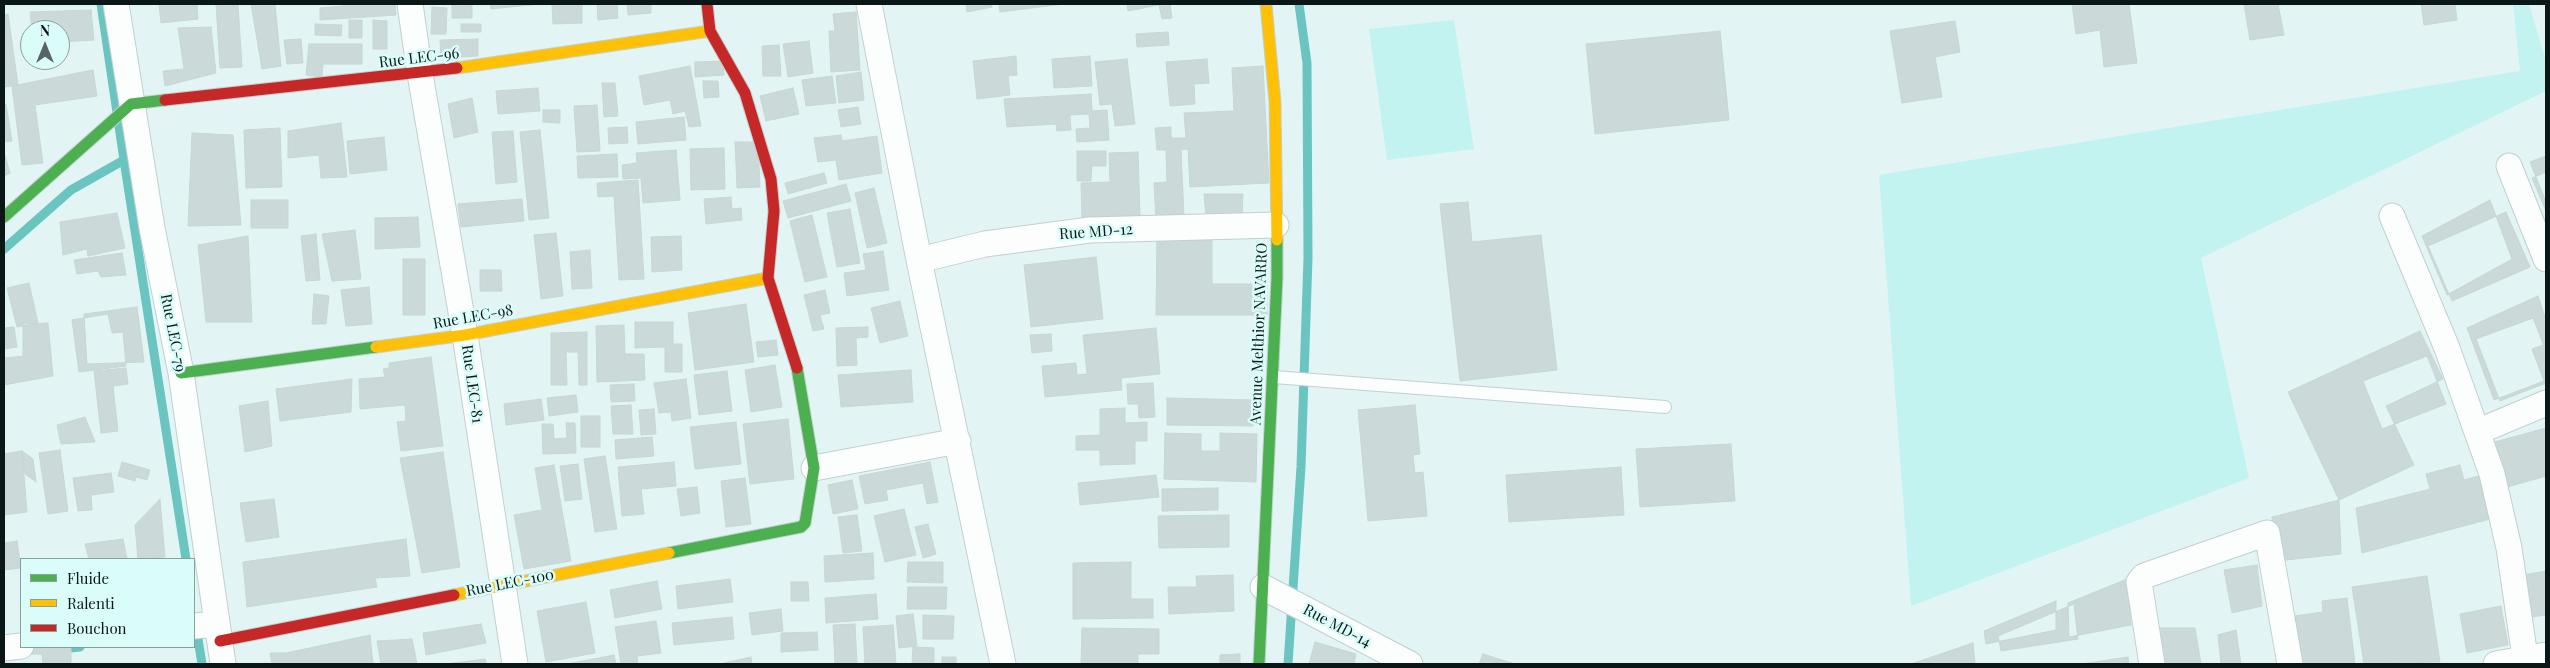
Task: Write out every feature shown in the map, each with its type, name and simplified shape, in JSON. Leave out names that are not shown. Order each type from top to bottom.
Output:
[{"type":"street","name":"Rue LEC-79","points":[[116,4],[131,104],[181,373],[213,639]]},
{"type":"street","name":"Rue LEC-81","points":[[410,4],[420,74],[465,334],[501,585],[515,664]]},
{"type":"street","points":[[707,4],[710,31],[744,93],[771,179],[773,220],[768,278],[795,358],[814,468],[958,441]]},
{"type":"street","points":[[869,4],[919,260],[1003,664]]},
{"type":"street","name":"Avenue Melthior NAVARRO","points":[[1259,664],[1274,377],[1276,225],[1275,102],[1266,4]]},
{"type":"street","name":"Rue LEC-96","points":[[131,104],[420,74],[710,31]]},
{"type":"street","points":[[4,217],[131,104]]},
{"type":"street","points":[[2509,166],[2546,259]]},
{"type":"street","points":[[2392,216],[2447,348],[2492,474],[2532,660],[2496,664]]},
{"type":"street","name":"Rue MD-12","points":[[919,260],[985,244],[1090,230],[1276,225]]},
{"type":"street","name":"Rue LEC-98","points":[[181,373],[465,334],[768,278]]},
{"type":"street","points":[[2476,432],[2546,403]]},
{"type":"street","name":"Rue LEC-100","points":[[213,639],[801,527],[805,523],[814,468]]},
{"type":"street","points":[[2152,664],[2139,582],[2144,576],[2268,533],[2290,664]]},
{"type":"street","name":"Rue MD-14","points":[[1263,588],[1410,664]]},
{"type":"street","points":[[4,648],[20,646]]},
{"type":"lane","points":[[1274,377],[1665,407]]},
{"type":"shaded area","points":[[2513,4],[2529,4],[2546,62],[2546,91],[2201,258],[2249,478],[1911,606],[1879,175],[2520,71]]},
{"type":"shaded area","points":[[1454,20],[1474,149],[1387,160],[1369,29]]},
{"type":"building","points":[[159,4],[197,4],[198,19],[161,23]]},
{"type":"building","points":[[216,4],[238,4],[242,67],[220,68]]},
{"type":"building","points":[[251,4],[275,4],[281,66],[262,69]]},
{"type":"building","points":[[343,4],[395,4],[396,15],[320,20],[320,8],[343,6]]},
{"type":"building","points":[[452,4],[472,4],[472,18],[452,18]]},
{"type":"building","points":[[490,4],[541,4],[491,9]]},
{"type":"building","points":[[552,4],[582,4],[582,23],[553,24]]},
{"type":"building","points":[[597,4],[617,4],[618,18],[598,20]]},
{"type":"building","points":[[627,4],[651,4],[651,13],[628,15]]},
{"type":"building","points":[[966,4],[991,4],[992,7],[967,12]]},
{"type":"building","points":[[999,4],[1064,4],[1000,12]]},
{"type":"building","points":[[1127,4],[1170,4],[1172,18],[1162,19],[1159,5],[1128,11]]},
{"type":"building","points":[[2072,4],[2129,4],[2137,63],[2104,67],[2100,30],[2076,34]]},
{"type":"building","points":[[2244,4],[2278,4],[2284,35],[2250,40]]},
{"type":"building","points":[[2421,4],[2455,4],[2457,20],[2424,25]]},
{"type":"building","points":[[432,7],[447,8],[446,34],[431,34]]},
{"type":"building","points":[[91,10],[94,40],[70,41],[70,20],[31,20],[30,12]]},
{"type":"building","points":[[856,12],[860,70],[831,72],[829,31],[835,31],[833,14]]},
{"type":"building","points":[[8,14],[18,85],[4,87],[4,15]]},
{"type":"building","points":[[349,20],[362,20],[362,38],[349,38]]},
{"type":"building","points":[[373,20],[387,21],[387,49],[373,49]]},
{"type":"building","points":[[1955,21],[1960,52],[1935,57],[1942,97],[1902,103],[1890,31]]},
{"type":"building","points":[[315,24],[342,25],[341,36],[315,35]]},
{"type":"building","points":[[461,24],[481,24],[481,32],[461,32]]},
{"type":"building","points":[[211,27],[216,73],[165,86],[163,71],[184,69],[178,28]]},
{"type":"building","points":[[1720,31],[1729,120],[1595,134],[1586,44]]},
{"type":"building","points":[[1168,32],[1169,45],[1137,47],[1136,34]]},
{"type":"building","points":[[301,39],[303,63],[287,64],[284,40]]},
{"type":"building","points":[[478,39],[478,56],[441,58],[440,40]]},
{"type":"building","points":[[809,41],[813,73],[788,77],[783,44]]},
{"type":"building","points":[[309,44],[362,44],[362,64],[323,64],[322,77],[306,75]]},
{"type":"building","points":[[779,45],[781,76],[763,76],[762,46]]},
{"type":"building","points":[[1016,56],[1017,75],[1008,76],[1010,95],[977,99],[973,61]]},
{"type":"building","points":[[1090,56],[1092,86],[1054,88],[1052,59]]},
{"type":"building","points":[[1127,59],[1135,124],[1115,126],[1112,104],[1100,105],[1095,62]]},
{"type":"building","points":[[1207,59],[1209,83],[1194,84],[1195,104],[1170,106],[1166,62]]},
{"type":"building","points":[[723,61],[724,75],[695,77],[695,62]]},
{"type":"building","points":[[690,66],[701,126],[689,127],[685,111],[673,114],[670,100],[644,105],[639,76]]},
{"type":"building","points":[[1263,66],[1269,183],[1190,187],[1188,149],[1181,150],[1184,217],[1156,219],[1154,183],[1167,182],[1166,150],[1157,150],[1155,128],[1171,127],[1171,138],[1186,138],[1184,113],[1234,111],[1232,68]]},
{"type":"building","points":[[93,70],[97,96],[35,105],[43,163],[22,165],[12,86]]},
{"type":"building","points":[[861,72],[864,100],[839,103],[836,76]]},
{"type":"building","points":[[832,76],[836,103],[806,106],[802,80]]},
{"type":"building","points":[[703,81],[718,81],[719,97],[704,98]]},
{"type":"building","points":[[602,83],[615,83],[618,116],[604,117]]},
{"type":"building","points":[[538,88],[540,111],[498,114],[496,91]]},
{"type":"building","points":[[793,88],[799,114],[766,121],[760,96]]},
{"type":"building","points":[[1091,94],[1092,111],[1107,110],[1109,140],[1077,142],[1076,129],[1090,128],[1089,114],[1070,115],[1071,130],[1057,131],[1056,124],[1007,127],[1004,99]]},
{"type":"building","points":[[472,98],[478,132],[454,138],[448,104]]},
{"type":"building","points":[[4,104],[6,104],[12,141],[4,142]]},
{"type":"building","points":[[597,105],[600,151],[577,152],[574,106]]},
{"type":"building","points":[[858,107],[861,124],[841,127],[838,110]]},
{"type":"building","points":[[543,110],[560,110],[560,123],[543,122]]},
{"type":"building","points":[[684,117],[686,140],[638,144],[636,122]]},
{"type":"building","points":[[341,123],[347,177],[321,178],[319,155],[288,158],[288,131]]},
{"type":"building","points":[[627,127],[628,143],[609,144],[608,128]]},
{"type":"building","points":[[280,128],[282,187],[246,188],[244,130]]},
{"type":"building","points":[[540,130],[549,218],[529,220],[520,132]]},
{"type":"building","points":[[513,131],[517,182],[496,184],[492,132]]},
{"type":"building","points":[[192,133],[233,135],[241,225],[188,226]]},
{"type":"building","points":[[841,135],[842,141],[877,136],[882,173],[839,180],[836,160],[818,162],[814,138]]},
{"type":"building","points":[[384,137],[387,170],[350,174],[347,141]]},
{"type":"building","points":[[735,142],[758,142],[760,187],[737,188]]},
{"type":"building","points":[[724,148],[725,189],[691,190],[690,149]]},
{"type":"building","points":[[676,150],[680,200],[643,203],[641,178],[623,179],[622,165],[637,163],[636,153]]},
{"type":"building","points":[[1077,151],[1106,151],[1106,166],[1092,166],[1091,181],[1077,181]]},
{"type":"building","points":[[4,152],[10,173],[4,176]]},
{"type":"building","points":[[1138,152],[1140,216],[1082,218],[1081,183],[1110,182],[1109,153]]},
{"type":"building","points":[[617,154],[618,177],[578,178],[577,156]]},
{"type":"building","points":[[2546,156],[2546,202],[2530,162]]},
{"type":"building","points":[[2546,172],[2546,211],[2532,178]]},
{"type":"building","points":[[824,173],[827,183],[788,194],[785,183]]},
{"type":"building","points":[[638,180],[644,279],[619,280],[614,196],[598,197],[597,183]]},
{"type":"building","points":[[846,184],[851,201],[788,218],[783,201]]},
{"type":"building","points":[[874,188],[887,243],[867,248],[855,193]]},
{"type":"building","points":[[1204,194],[1243,194],[1242,216],[1206,216]]},
{"type":"building","points":[[731,197],[732,209],[741,208],[742,220],[706,224],[704,199]]},
{"type":"building","points":[[522,199],[524,221],[461,227],[458,204]]},
{"type":"building","points":[[251,200],[288,200],[288,228],[251,228]]},
{"type":"building","points":[[2490,200],[2512,259],[2447,295],[2422,236]]},
{"type":"building","points":[[1468,202],[1472,242],[1541,235],[1557,370],[1460,381],[1440,204]]},
{"type":"building","points":[[850,209],[860,263],[837,267],[827,213]]},
{"type":"building","points":[[2506,212],[2530,267],[2452,301],[2428,246]]},
{"type":"building","points":[[117,213],[125,248],[88,256],[87,249],[63,255],[60,222]]},
{"type":"building","points":[[812,215],[827,277],[805,282],[790,221]]},
{"type":"building","points":[[418,217],[420,247],[375,249],[375,218]]},
{"type":"building","points":[[355,230],[361,279],[332,281],[322,234]]},
{"type":"building","points":[[556,233],[563,296],[541,299],[534,235]]},
{"type":"building","points":[[1157,233],[1212,233],[1212,284],[1267,284],[1267,315],[1156,315]]},
{"type":"building","points":[[316,234],[320,280],[306,281],[301,236]]},
{"type":"building","points":[[248,236],[252,322],[206,322],[198,245]]},
{"type":"building","points":[[681,236],[682,270],[652,272],[651,237]]},
{"type":"building","points":[[590,250],[592,288],[572,289],[570,252]]},
{"type":"building","points":[[883,251],[889,290],[847,296],[844,273],[866,270],[863,254]]},
{"type":"building","points":[[122,253],[126,275],[101,277],[98,271],[77,274],[74,260]]},
{"type":"building","points":[[1096,257],[1103,319],[1031,327],[1024,265]]},
{"type":"building","points":[[403,259],[425,259],[425,315],[403,315]]},
{"type":"building","points":[[480,270],[501,270],[502,291],[480,291]]},
{"type":"building","points":[[29,283],[38,323],[17,327],[7,288]]},
{"type":"building","points":[[369,287],[372,324],[346,326],[341,290]]},
{"type":"building","points":[[825,290],[830,313],[820,315],[824,329],[813,331],[804,295]]},
{"type":"building","points":[[314,294],[329,296],[326,324],[312,324]]},
{"type":"building","points":[[2538,296],[2546,320],[2546,344],[2532,349],[2544,381],[2494,400],[2467,328]]},
{"type":"building","points":[[900,301],[908,336],[880,343],[871,308]]},
{"type":"building","points":[[746,304],[754,362],[695,370],[688,313]]},
{"type":"building","points":[[137,307],[144,362],[87,364],[84,314]]},
{"type":"building","points":[[108,314],[112,333],[123,332],[126,366],[79,372],[72,320]]},
{"type":"building","points":[[2533,318],[2546,351],[2546,383],[2500,401],[2476,339]]},
{"type":"building","points":[[635,322],[673,322],[673,344],[682,344],[682,372],[665,372],[665,347],[635,348]]},
{"type":"building","points":[[48,323],[53,376],[4,385],[4,358],[23,356],[23,324]]},
{"type":"building","points":[[624,325],[625,354],[644,354],[645,380],[597,382],[596,326]]},
{"type":"building","points":[[14,327],[17,347],[4,349],[4,328]]},
{"type":"building","points":[[868,327],[868,337],[856,338],[857,365],[837,366],[836,328]]},
{"type":"building","points":[[1156,328],[1160,374],[1121,378],[1122,390],[1045,397],[1042,366],[1076,363],[1077,375],[1087,374],[1083,335]]},
{"type":"building","points":[[2420,331],[2443,379],[2386,406],[2414,465],[2339,500],[2288,392]]},
{"type":"building","points":[[587,332],[587,385],[579,385],[578,352],[566,352],[567,385],[551,385],[551,333]]},
{"type":"building","points":[[1051,334],[1052,351],[1032,353],[1030,335]]},
{"type":"building","points":[[776,340],[778,355],[758,357],[756,342]]},
{"type":"building","points":[[2427,356],[2446,404],[2382,429],[2363,381]]},
{"type":"building","points":[[431,357],[443,446],[401,451],[397,422],[406,421],[405,405],[360,409],[359,379],[385,377],[383,369],[389,368],[389,363]]},
{"type":"building","points":[[775,365],[782,407],[751,412],[745,370]]},
{"type":"building","points":[[126,368],[128,384],[113,386],[118,431],[101,433],[94,371]]},
{"type":"building","points":[[911,370],[913,402],[841,407],[838,375]]},
{"type":"building","points":[[727,371],[732,411],[699,415],[694,375]]},
{"type":"building","points":[[352,379],[351,412],[280,421],[276,389]]},
{"type":"building","points":[[686,379],[691,418],[672,421],[671,412],[659,413],[654,383]]},
{"type":"building","points":[[1153,383],[1155,417],[1139,418],[1138,404],[1128,404],[1127,384]]},
{"type":"building","points":[[634,384],[635,401],[611,402],[610,385]]},
{"type":"building","points":[[576,395],[578,412],[549,416],[547,398]]},
{"type":"building","points":[[1167,398],[1254,400],[1253,426],[1167,425]]},
{"type":"building","points":[[541,399],[544,420],[506,425],[504,404]]},
{"type":"building","points":[[268,401],[272,446],[245,452],[239,406]]},
{"type":"building","points":[[631,405],[633,434],[613,434],[611,406]]},
{"type":"building","points":[[1415,405],[1420,454],[1413,455],[1415,473],[1423,472],[1427,516],[1368,521],[1358,410]]},
{"type":"building","points":[[1125,408],[1125,423],[1147,422],[1147,441],[1135,441],[1135,464],[1100,465],[1100,450],[1076,450],[1076,436],[1100,435],[1100,409]]},
{"type":"building","points":[[654,409],[656,434],[641,435],[639,410]]},
{"type":"building","points":[[581,416],[600,416],[600,447],[581,447]]},
{"type":"building","points":[[85,417],[95,442],[61,444],[57,425]]},
{"type":"building","points":[[788,419],[794,479],[750,484],[743,424]]},
{"type":"building","points":[[736,422],[741,464],[695,469],[690,427]]},
{"type":"building","points":[[566,423],[575,423],[576,453],[543,454],[542,424],[553,424],[554,439],[567,438]]},
{"type":"building","points":[[2546,428],[2546,476],[2504,488],[2491,443]]},
{"type":"building","points":[[1165,433],[1201,434],[1201,451],[1220,451],[1220,433],[1257,434],[1256,482],[1164,479]]},
{"type":"building","points":[[652,437],[654,456],[616,459],[615,440]]},
{"type":"building","points":[[1731,444],[1735,501],[1640,507],[1636,449]]},
{"type":"building","points":[[60,450],[68,511],[48,514],[39,453]]},
{"type":"building","points":[[22,451],[33,459],[36,482],[25,474]]},
{"type":"building","points":[[22,451],[27,512],[4,515],[4,454]]},
{"type":"building","points":[[443,452],[460,567],[422,573],[400,458]]},
{"type":"building","points":[[605,456],[617,529],[595,532],[584,459]]},
{"type":"building","points":[[122,462],[150,470],[147,480],[136,477],[135,481],[118,476]]},
{"type":"building","points":[[674,462],[676,486],[641,489],[644,514],[622,516],[618,467]]},
{"type":"building","points":[[930,462],[938,502],[927,504],[923,483],[886,490],[888,500],[865,504],[859,476]]},
{"type":"building","points":[[578,464],[582,499],[565,501],[560,466]]},
{"type":"building","points":[[554,465],[571,561],[524,569],[514,515],[542,510],[535,468]]},
{"type":"building","points":[[2460,465],[2464,480],[2479,476],[2490,519],[2362,553],[2356,508],[2430,489],[2426,474]]},
{"type":"building","points":[[1621,467],[1624,515],[1509,522],[1506,475]]},
{"type":"building","points":[[111,473],[114,492],[91,495],[92,510],[78,511],[73,478]]},
{"type":"building","points":[[1156,475],[1159,497],[1080,505],[1078,483]]},
{"type":"building","points":[[745,478],[751,524],[726,527],[721,481]]},
{"type":"building","points":[[852,480],[858,509],[833,514],[828,485]]},
{"type":"building","points":[[697,487],[700,513],[681,516],[677,489]]},
{"type":"building","points":[[1218,488],[1218,510],[1162,511],[1162,489]]},
{"type":"building","points":[[160,499],[165,557],[138,558],[135,525]]},
{"type":"building","points":[[274,499],[279,537],[246,542],[240,503]]},
{"type":"building","points":[[2339,500],[2341,554],[2277,561],[2272,517]]},
{"type":"building","points":[[904,509],[916,555],[885,562],[874,516]]},
{"type":"building","points":[[857,515],[862,551],[843,553],[838,517]]},
{"type":"building","points":[[1229,515],[1229,547],[1159,548],[1158,516]]},
{"type":"building","points":[[928,524],[936,554],[923,558],[915,527]]},
{"type":"building","points":[[123,539],[127,558],[89,558],[85,544]]},
{"type":"building","points":[[406,539],[410,576],[375,578],[377,587],[247,607],[243,562]]},
{"type":"building","points":[[17,541],[20,568],[4,570],[4,543]]},
{"type":"building","points":[[873,553],[874,579],[825,582],[824,556]]},
{"type":"building","points":[[908,562],[943,562],[943,583],[907,582]]},
{"type":"building","points":[[1131,562],[1131,599],[1153,599],[1153,618],[1073,619],[1073,563]]},
{"type":"building","points":[[2257,565],[2262,606],[2232,613],[2224,570]]},
{"type":"building","points":[[2546,571],[2546,615],[2524,618],[2517,576]]},
{"type":"building","points":[[1233,575],[1234,611],[1169,614],[1168,587],[1197,587],[1196,576]]},
{"type":"building","points":[[2427,576],[2440,662],[2364,664],[2352,587]]},
{"type":"building","points":[[730,579],[733,602],[678,609],[676,586]]},
{"type":"building","points":[[2127,579],[2131,625],[2069,637],[2068,603]]},
{"type":"building","points":[[657,581],[662,609],[615,618],[610,590]]},
{"type":"building","points":[[791,582],[808,582],[809,601],[791,601]]},
{"type":"building","points":[[908,587],[947,587],[946,609],[907,609]]},
{"type":"building","points":[[876,594],[878,619],[826,623],[825,598]]},
{"type":"building","points":[[2347,598],[2355,664],[2301,664],[2295,616],[2323,612],[2322,601]]},
{"type":"building","points":[[2056,601],[2056,630],[1986,644],[1984,631]]},
{"type":"building","points":[[586,602],[595,653],[546,662],[537,611]]},
{"type":"building","points":[[2074,604],[2078,639],[2001,651],[1998,636]]},
{"type":"building","points":[[2501,606],[2508,645],[2467,653],[2460,614]]},
{"type":"building","points":[[781,609],[783,631],[752,635],[749,613]]},
{"type":"building","points":[[913,614],[917,646],[899,648],[896,616]]},
{"type":"building","points":[[923,615],[954,616],[953,639],[923,639]]},
{"type":"building","points":[[732,617],[734,639],[674,645],[672,623]]},
{"type":"building","points":[[656,621],[661,653],[637,656],[638,664],[621,664],[615,627]]},
{"type":"building","points":[[481,624],[486,643],[426,655],[423,633]]},
{"type":"building","points":[[855,624],[857,664],[835,664],[833,625]]},
{"type":"building","points":[[893,625],[896,664],[865,664],[863,627]]},
{"type":"building","points":[[1082,628],[1159,629],[1159,654],[1138,654],[1138,664],[1081,664]]},
{"type":"building","points":[[2152,628],[2195,628],[2201,664],[2158,664]]},
{"type":"building","points":[[2236,630],[2241,664],[2221,664],[2218,635]]},
{"type":"building","points":[[817,632],[818,650],[781,652],[781,633]]},
{"type":"building","points":[[370,635],[373,664],[272,664],[270,653],[286,653]]},
{"type":"building","points":[[412,639],[417,664],[381,664],[377,641]]},
{"type":"building","points":[[1315,642],[1356,654],[1354,664],[1309,664]]},
{"type":"building","points":[[1973,643],[1975,664],[1911,664]]},
{"type":"building","points":[[913,647],[934,648],[934,664],[912,664]]},
{"type":"building","points":[[20,648],[71,648],[71,664],[43,664],[42,654],[10,654]]},
{"type":"building","points":[[1240,654],[1240,664],[1220,664],[1220,655]]},
{"type":"building","points":[[1483,654],[1515,664],[1479,664]]},
{"type":"building","points":[[614,655],[616,664],[567,664]]},
{"type":"building","points":[[751,657],[752,664],[724,663]]},
{"type":"building","points":[[942,657],[956,657],[956,664],[942,664]]},
{"type":"building","points":[[2128,657],[2129,664],[2081,664]]},
{"type":"building","points":[[485,659],[486,664],[445,664]]},
{"type":"waterway","points":[[101,4],[124,160]]},
{"type":"waterway","points":[[1288,664],[1301,467],[1308,258],[1307,63],[1299,4]]},
{"type":"waterway","points":[[4,249],[71,190],[124,160],[186,558]]},
{"type":"waterway","points":[[195,634],[197,633],[202,664]]},
{"type":"waterway","points":[[60,649],[70,648]]},
{"type":"traffic: fast","points":[[4,217],[131,104],[165,100]]},
{"type":"traffic: fast","points":[[1259,664],[1277,278],[1277,240]]},
{"type":"traffic: fast","points":[[181,373],[376,347]]},
{"type":"traffic: fast","points":[[669,553],[801,527],[805,523],[814,468],[797,368]]},
{"type":"traffic: slow","points":[[1266,4],[1275,102],[1277,240]]},
{"type":"traffic: slow","points":[[457,68],[710,31]]},
{"type":"traffic: slow","points":[[376,347],[465,335],[768,278]]},
{"type":"traffic: slow","points":[[454,595],[669,553]]},
{"type":"traffic: jam","points":[[707,4],[710,31],[745,93],[771,179],[774,211],[768,278],[797,368]]},
{"type":"traffic: jam","points":[[165,100],[457,68]]},
{"type":"traffic: jam","points":[[220,641],[454,595]]}]
